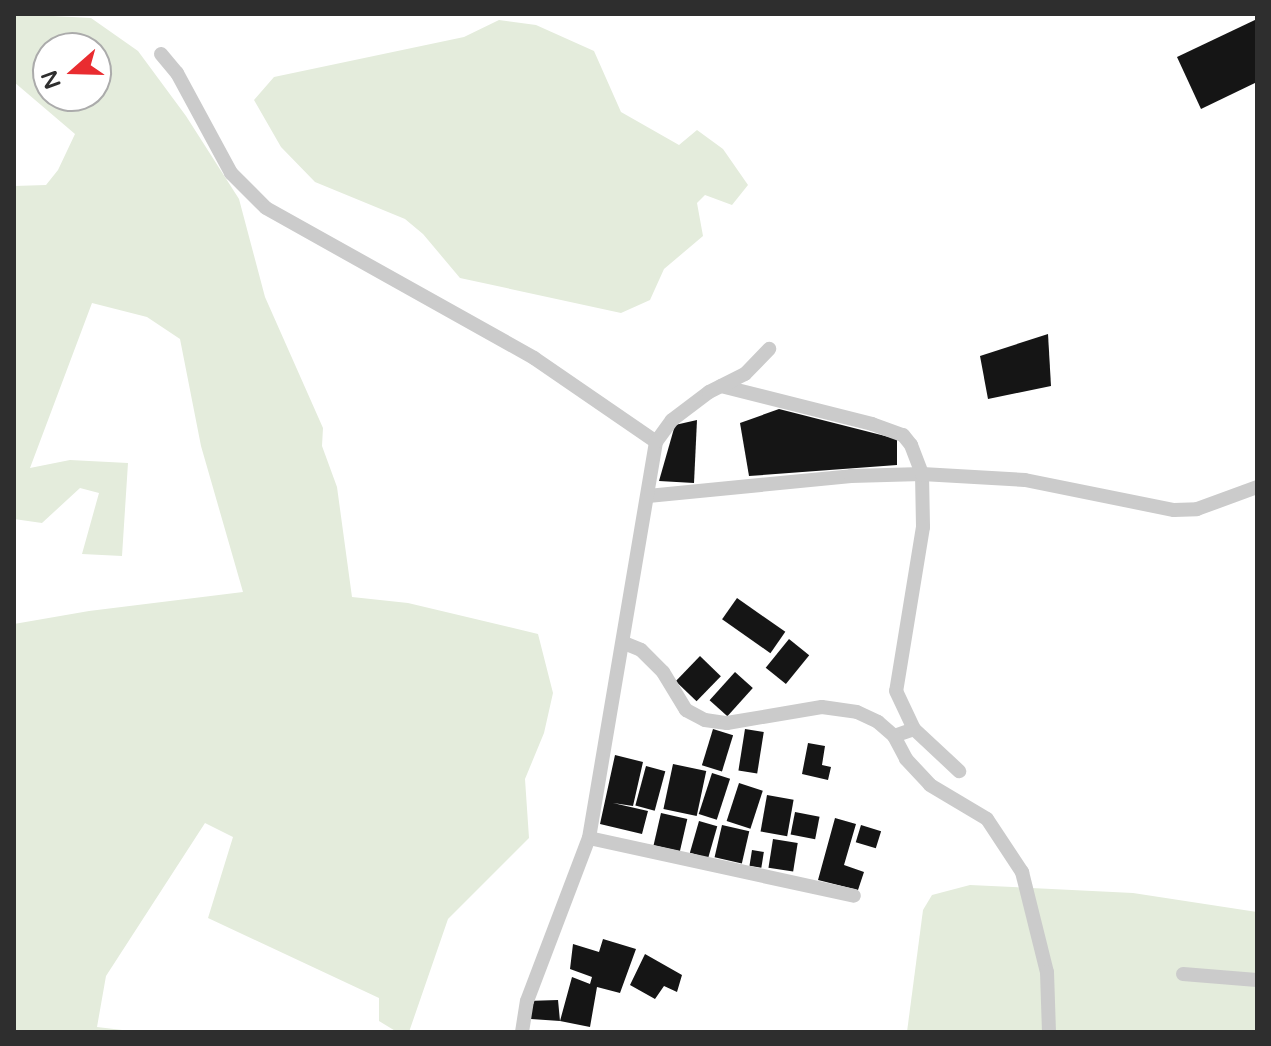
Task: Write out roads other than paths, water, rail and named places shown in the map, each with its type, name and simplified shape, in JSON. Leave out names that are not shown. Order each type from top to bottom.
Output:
[{"type":"street","points":[[161,54],[177,73],[231,173],[266,208],[534,358],[656,442]]},
{"type":"street","points":[[522,1032],[527,1001],[589,838],[656,442],[672,420],[721,386],[745,374],[769,349]]},
{"type":"street","points":[[721,386],[872,424],[903,435],[911,445],[922,474],[923,527],[896,691],[914,729],[959,771]]},
{"type":"street","points":[[648,496],[851,476],[922,474],[1025,480],[1174,510],[1197,509],[1257,487]]},
{"type":"street","points":[[624,643],[641,650],[663,672],[686,710],[705,720],[727,723],[822,707],[857,712],[878,722],[894,736],[906,759],[930,785],[987,819],[1022,872],[1047,972],[1049,1032]]},
{"type":"street","points":[[894,736],[914,729]]},
{"type":"street","points":[[589,838],[854,896]]},
{"type":"street","points":[[1183,974],[1257,980]]}]
